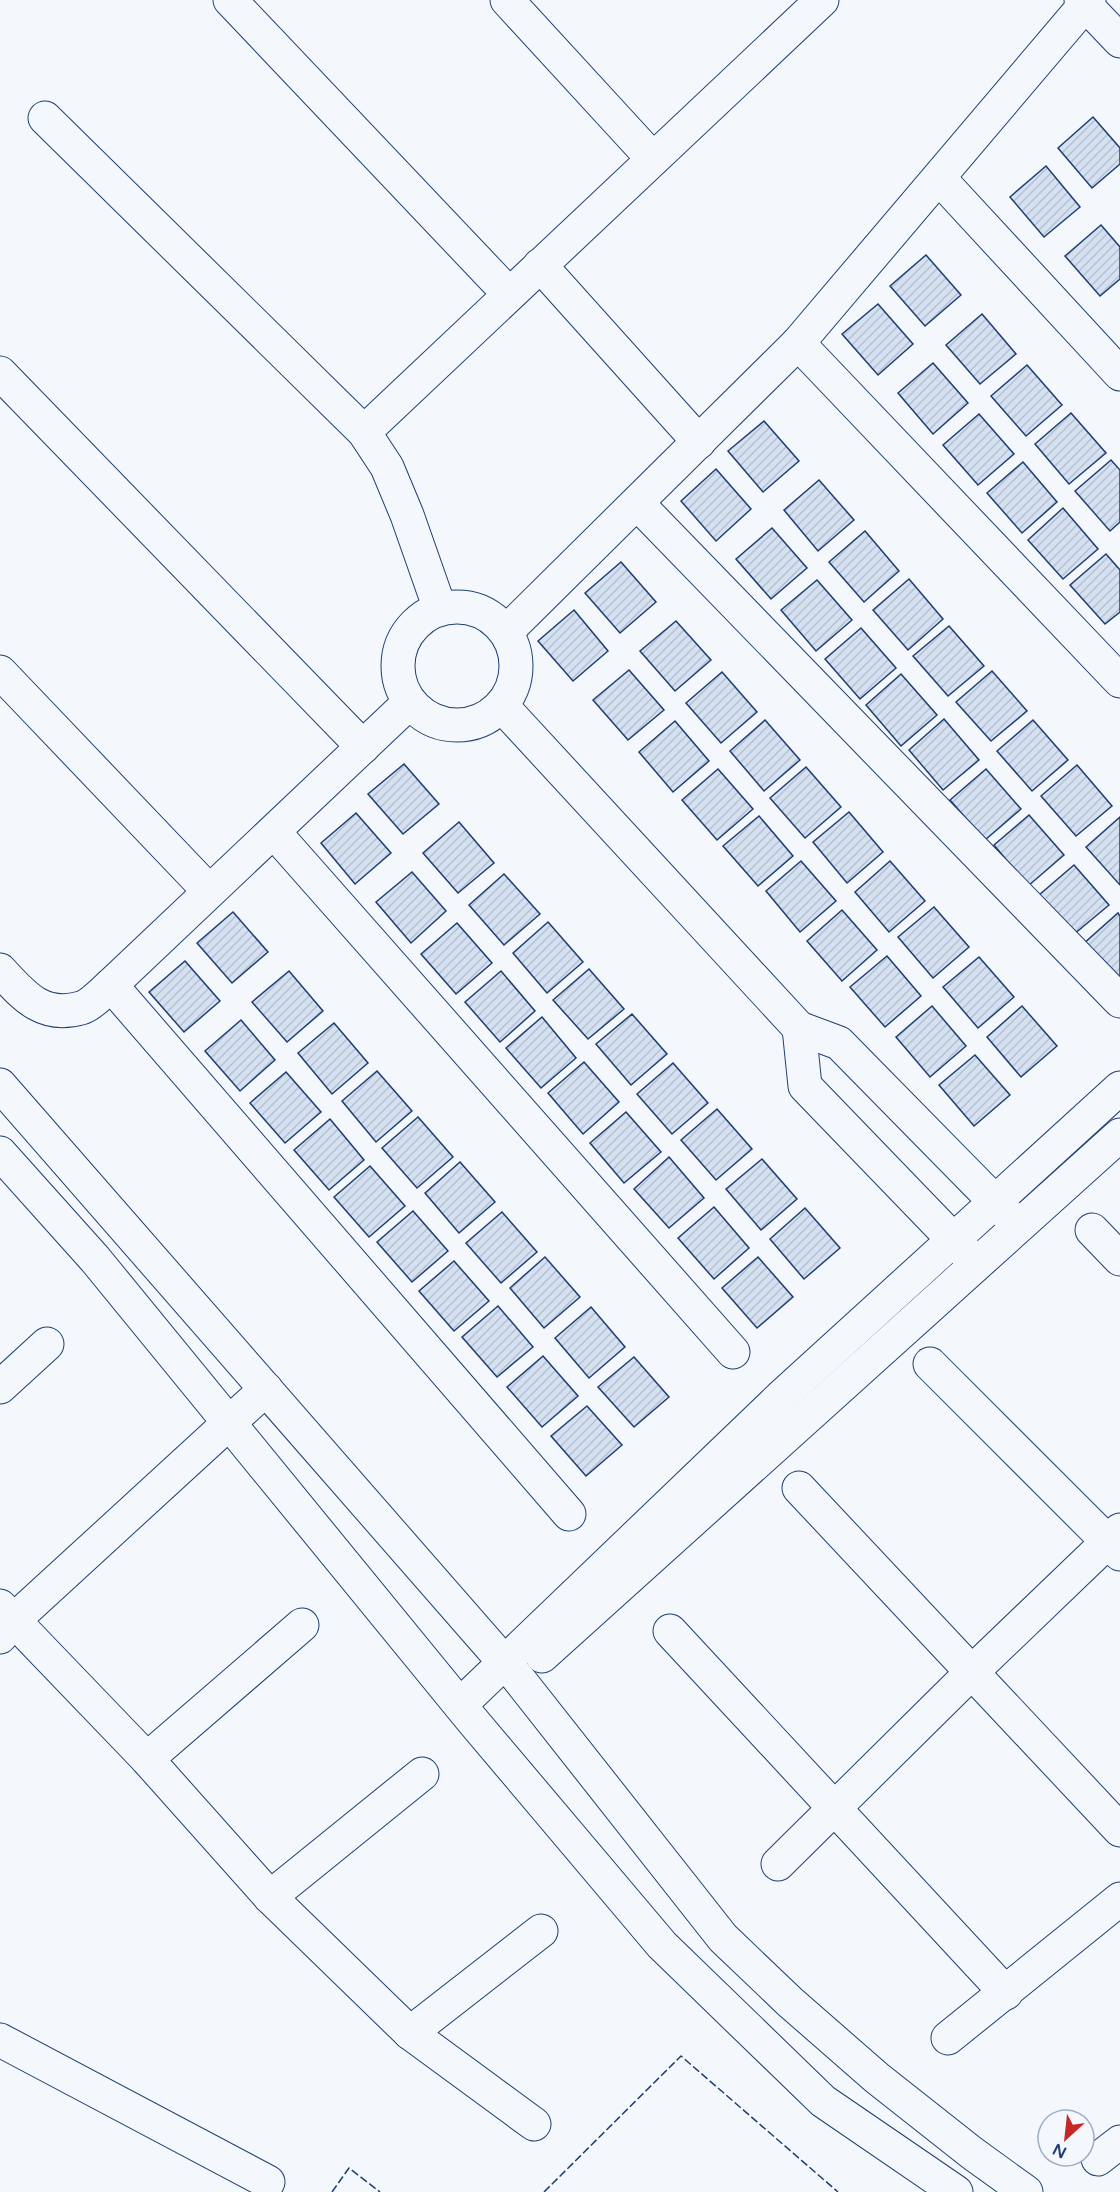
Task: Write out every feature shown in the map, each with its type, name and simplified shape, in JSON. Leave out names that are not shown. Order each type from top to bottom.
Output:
[{"type":"street","points":[[230,0],[509,294]]},
{"type":"street","points":[[507,0],[653,159]]},
{"type":"street","points":[[506,632],[798,343],[939,178],[1085,1],[1120,41]]},
{"type":"street","points":[[364,432],[653,159],[809,4]]},
{"type":"street","points":[[45,118],[364,432],[387,467],[407,515],[440,609]]},
{"type":"street","points":[[939,178],[1120,374]]},
{"type":"street","points":[[540,265],[699,442]]},
{"type":"street","points":[[798,343],[1120,681]]},
{"type":"street","points":[[0,373],[363,747]]},
{"type":"street","points":[[637,503],[1120,1001]]},
{"type":"street","points":[[458,606],[476,609],[492,618],[506,632],[511,641],[517,663],[514,686],[502,706],[489,717],[473,723],[455,725],[438,722],[422,714],[410,702],[399,682],[398,659],[404,637],[420,619],[440,609],[458,606]]},
{"type":"street","points":[[0,672],[209,891]]},
{"type":"street","points":[[0,970],[27,1000],[54,1011],[82,1008],[111,985],[410,702]]},
{"type":"street","points":[[502,706],[799,1028],[840,1042],[1019,1228]]},
{"type":"street","points":[[274,832],[733,1352]]},
{"type":"street","points":[[111,985],[569,1514]]},
{"type":"street","points":[[799,1028],[806,1086],[965,1252]]},
{"type":"street","points":[[0,1085],[511,1671],[723,1938],[790,2002],[858,2061],[972,2153],[1026,2192]]},
{"type":"street","points":[[466,1712],[965,1252],[995,1201],[1120,1088]]},
{"type":"street","points":[[965,1252],[1019,1228],[1120,1135]]},
{"type":"street","points":[[0,1153],[95,1259],[466,1712],[662,1945],[823,2100],[956,2192]]},
{"type":"street","points":[[1092,1230],[1120,1259]]},
{"type":"street","points":[[0,1387],[47,1344]]},
{"type":"street","points":[[778,1864],[972,1672],[1116,1542],[930,1364]]},
{"type":"street","points":[[266,1389],[4,1622],[147,1759],[270,1897],[410,2033],[534,2124]]},
{"type":"street","points":[[799,1488],[1120,1830]]},
{"type":"street","points":[[147,1759],[302,1625]]},
{"type":"street","points":[[670,1631],[1006,1992]]},
{"type":"street","points":[[270,1897],[422,1774]]},
{"type":"street","points":[[948,2038],[1120,1899]]},
{"type":"street","points":[[410,2033],[542,1931]]},
{"type":"street","points":[[0,2040],[268,2181]]},
{"type":"street","points":[[823,2100],[858,2061]]},
{"type":"building","points":[[1093,117],[1120,148],[1120,164],[1092,188],[1058,148]]},
{"type":"building","points":[[1046,166],[1080,207],[1044,237],[1010,197]]},
{"type":"building","points":[[1101,225],[1120,247],[1120,279],[1100,296],[1065,256]]},
{"type":"building","points":[[926,255],[961,295],[925,326],[890,286]]},
{"type":"building","points":[[878,304],[913,344],[878,375],[842,334]]},
{"type":"building","points":[[982,314],[1016,354],[980,384],[946,345]]},
{"type":"building","points":[[933,363],[968,403],[933,434],[898,393]]},
{"type":"building","points":[[1027,365],[1062,405],[1026,436],[991,396]]},
{"type":"building","points":[[1071,413],[1106,453],[1069,484],[1035,444]]},
{"type":"building","points":[[979,414],[1014,454],[978,485],[943,445]]},
{"type":"building","points":[[764,421],[799,461],[763,492],[728,451]]},
{"type":"building","points":[[1111,460],[1120,470],[1120,522],[1110,531],[1075,491]]},
{"type":"building","points":[[1023,462],[1057,502],[1022,533],[987,493]]},
{"type":"building","points":[[716,469],[751,509],[716,541],[681,501]]},
{"type":"building","points":[[819,480],[854,520],[818,551],[784,510]]},
{"type":"building","points":[[1063,508],[1098,549],[1063,579],[1028,540]]},
{"type":"building","points":[[772,528],[807,568],[771,599],[736,559]]},
{"type":"building","points":[[865,531],[899,571],[864,602],[829,562]]},
{"type":"building","points":[[1106,554],[1120,570],[1120,612],[1105,624],[1070,585]]},
{"type":"building","points":[[621,562],[656,602],[620,633],[585,593]]},
{"type":"building","points":[[909,579],[943,619],[908,650],[873,610]]},
{"type":"building","points":[[817,580],[852,620],[816,651],[781,610]]},
{"type":"building","points":[[574,610],[608,651],[573,681],[538,641]]},
{"type":"building","points":[[676,621],[711,660],[675,691],[640,651]]},
{"type":"building","points":[[949,626],[984,666],[948,696],[913,656]]},
{"type":"building","points":[[861,628],[896,668],[860,699],[825,659]]},
{"type":"building","points":[[629,670],[664,710],[628,740],[593,700]]},
{"type":"building","points":[[992,671],[1027,711],[991,741],[956,702]]},
{"type":"building","points":[[722,672],[757,712],[721,743],[686,703]]},
{"type":"building","points":[[901,674],[937,715],[901,746],[866,705]]},
{"type":"building","points":[[944,719],[979,760],[943,790],[909,750]]},
{"type":"building","points":[[765,720],[800,760],[764,791],[730,751]]},
{"type":"building","points":[[1033,720],[1068,760],[1032,791],[997,751]]},
{"type":"building","points":[[675,721],[709,761],[673,792],[639,752]]},
{"type":"building","points":[[404,764],[439,804],[403,834],[368,794]]},
{"type":"building","points":[[1077,765],[1112,806],[1076,836],[1041,796]]},
{"type":"building","points":[[806,767],[841,807],[805,838],[770,798]]},
{"type":"building","points":[[718,769],[753,809],[717,840],[682,800]]},
{"type":"building","points":[[986,769],[1021,809],[985,840],[950,800]]},
{"type":"building","points":[[849,812],[883,852],[847,883],[813,842]]},
{"type":"building","points":[[356,813],[391,853],[355,884],[321,843]]},
{"type":"building","points":[[1029,815],[1064,855],[1028,886],[994,845]]},
{"type":"building","points":[[759,816],[793,856],[758,886],[723,846]]},
{"type":"building","points":[[1120,817],[1120,885],[1086,847]]},
{"type":"building","points":[[459,822],[494,863],[458,893],[423,853]]},
{"type":"building","points":[[801,861],[836,901],[800,932],[766,891]]},
{"type":"building","points":[[890,861],[925,901],[889,932],[855,892]]},
{"type":"building","points":[[1074,865],[1109,905],[1073,935],[1039,895]]},
{"type":"building","points":[[412,872],[446,911],[411,943],[376,902]]},
{"type":"building","points":[[504,874],[540,914],[504,945],[469,905]]},
{"type":"building","points":[[934,907],[969,947],[933,978],[898,937]]},
{"type":"building","points":[[842,910],[877,950],[842,981],[807,941]]},
{"type":"building","points":[[233,912],[268,952],[232,983],[197,943]]},
{"type":"building","points":[[1118,913],[1120,916],[1120,981],[1082,945]]},
{"type":"building","points":[[548,922],[583,962],[547,993],[513,953]]},
{"type":"building","points":[[457,923],[492,963],[456,994],[421,954]]},
{"type":"building","points":[[887,956],[921,996],[885,1027],[850,987]]},
{"type":"building","points":[[979,957],[1014,997],[978,1028],[943,987]]},
{"type":"building","points":[[185,961],[220,1001],[184,1032],[149,992]]},
{"type":"building","points":[[589,969],[624,1009],[588,1039],[553,1000]]},
{"type":"building","points":[[289,971],[323,1011],[287,1042],[252,1002]]},
{"type":"building","points":[[501,971],[535,1011],[500,1042],[465,1002]]},
{"type":"building","points":[[932,1006],[966,1046],[930,1077],[896,1037]]},
{"type":"building","points":[[1022,1006],[1057,1046],[1021,1077],[987,1037]]},
{"type":"building","points":[[632,1014],[667,1054],[631,1085],[596,1044]]},
{"type":"building","points":[[542,1017],[576,1058],[541,1088],[506,1048]]},
{"type":"building","points":[[241,1020],[275,1060],[240,1091],[205,1051]]},
{"type":"building","points":[[334,1023],[368,1063],[332,1094],[298,1053]]},
{"type":"building","points":[[975,1055],[1010,1095],[974,1126],[939,1085]]},
{"type":"building","points":[[584,1062],[619,1102],[583,1134],[548,1093]]},
{"type":"building","points":[[673,1063],[708,1103],[672,1134],[637,1094]]},
{"type":"building","points":[[377,1071],[412,1111],[376,1142],[342,1101]]},
{"type":"building","points":[[286,1072],[321,1112],[285,1143],[250,1103]]},
{"type":"building","points":[[717,1109],[752,1149],[716,1180],[681,1140]]},
{"type":"building","points":[[626,1112],[661,1152],[624,1183],[590,1143]]},
{"type":"building","points":[[418,1117],[453,1157],[417,1188],[382,1148]]},
{"type":"building","points":[[330,1119],[364,1160],[329,1190],[294,1150]]},
{"type":"building","points":[[669,1157],[704,1198],[669,1228],[634,1189]]},
{"type":"building","points":[[762,1159],[797,1199],[761,1230],[726,1189]]},
{"type":"building","points":[[460,1162],[495,1202],[459,1233],[425,1193]]},
{"type":"building","points":[[370,1166],[405,1206],[369,1237],[334,1197]]},
{"type":"building","points":[[714,1207],[749,1248],[714,1279],[678,1238]]},
{"type":"building","points":[[805,1208],[840,1248],[804,1279],[770,1239]]},
{"type":"building","points":[[413,1211],[448,1251],[412,1282],[377,1242]]},
{"type":"building","points":[[502,1212],[537,1252],[501,1283],[466,1243]]},
{"type":"building","points":[[545,1257],[580,1297],[544,1328],[510,1288]]},
{"type":"building","points":[[758,1257],[793,1297],[757,1328],[722,1288]]},
{"type":"building","points":[[454,1261],[489,1301],[454,1331],[419,1291]]},
{"type":"building","points":[[498,1306],[533,1347],[497,1377],[462,1337]]},
{"type":"building","points":[[591,1307],[625,1347],[589,1378],[555,1338]]},
{"type":"building","points":[[543,1356],[578,1396],[542,1427],[507,1387]]},
{"type":"building","points":[[634,1357],[669,1397],[634,1427],[598,1387]]},
{"type":"building","points":[[587,1406],[622,1445],[586,1476],[551,1436]]},
{"type":"fence","points":[[544,2192],[681,2056],[838,2192]]},
{"type":"fence","points":[[332,2192],[349,2168],[380,2192]]}]
